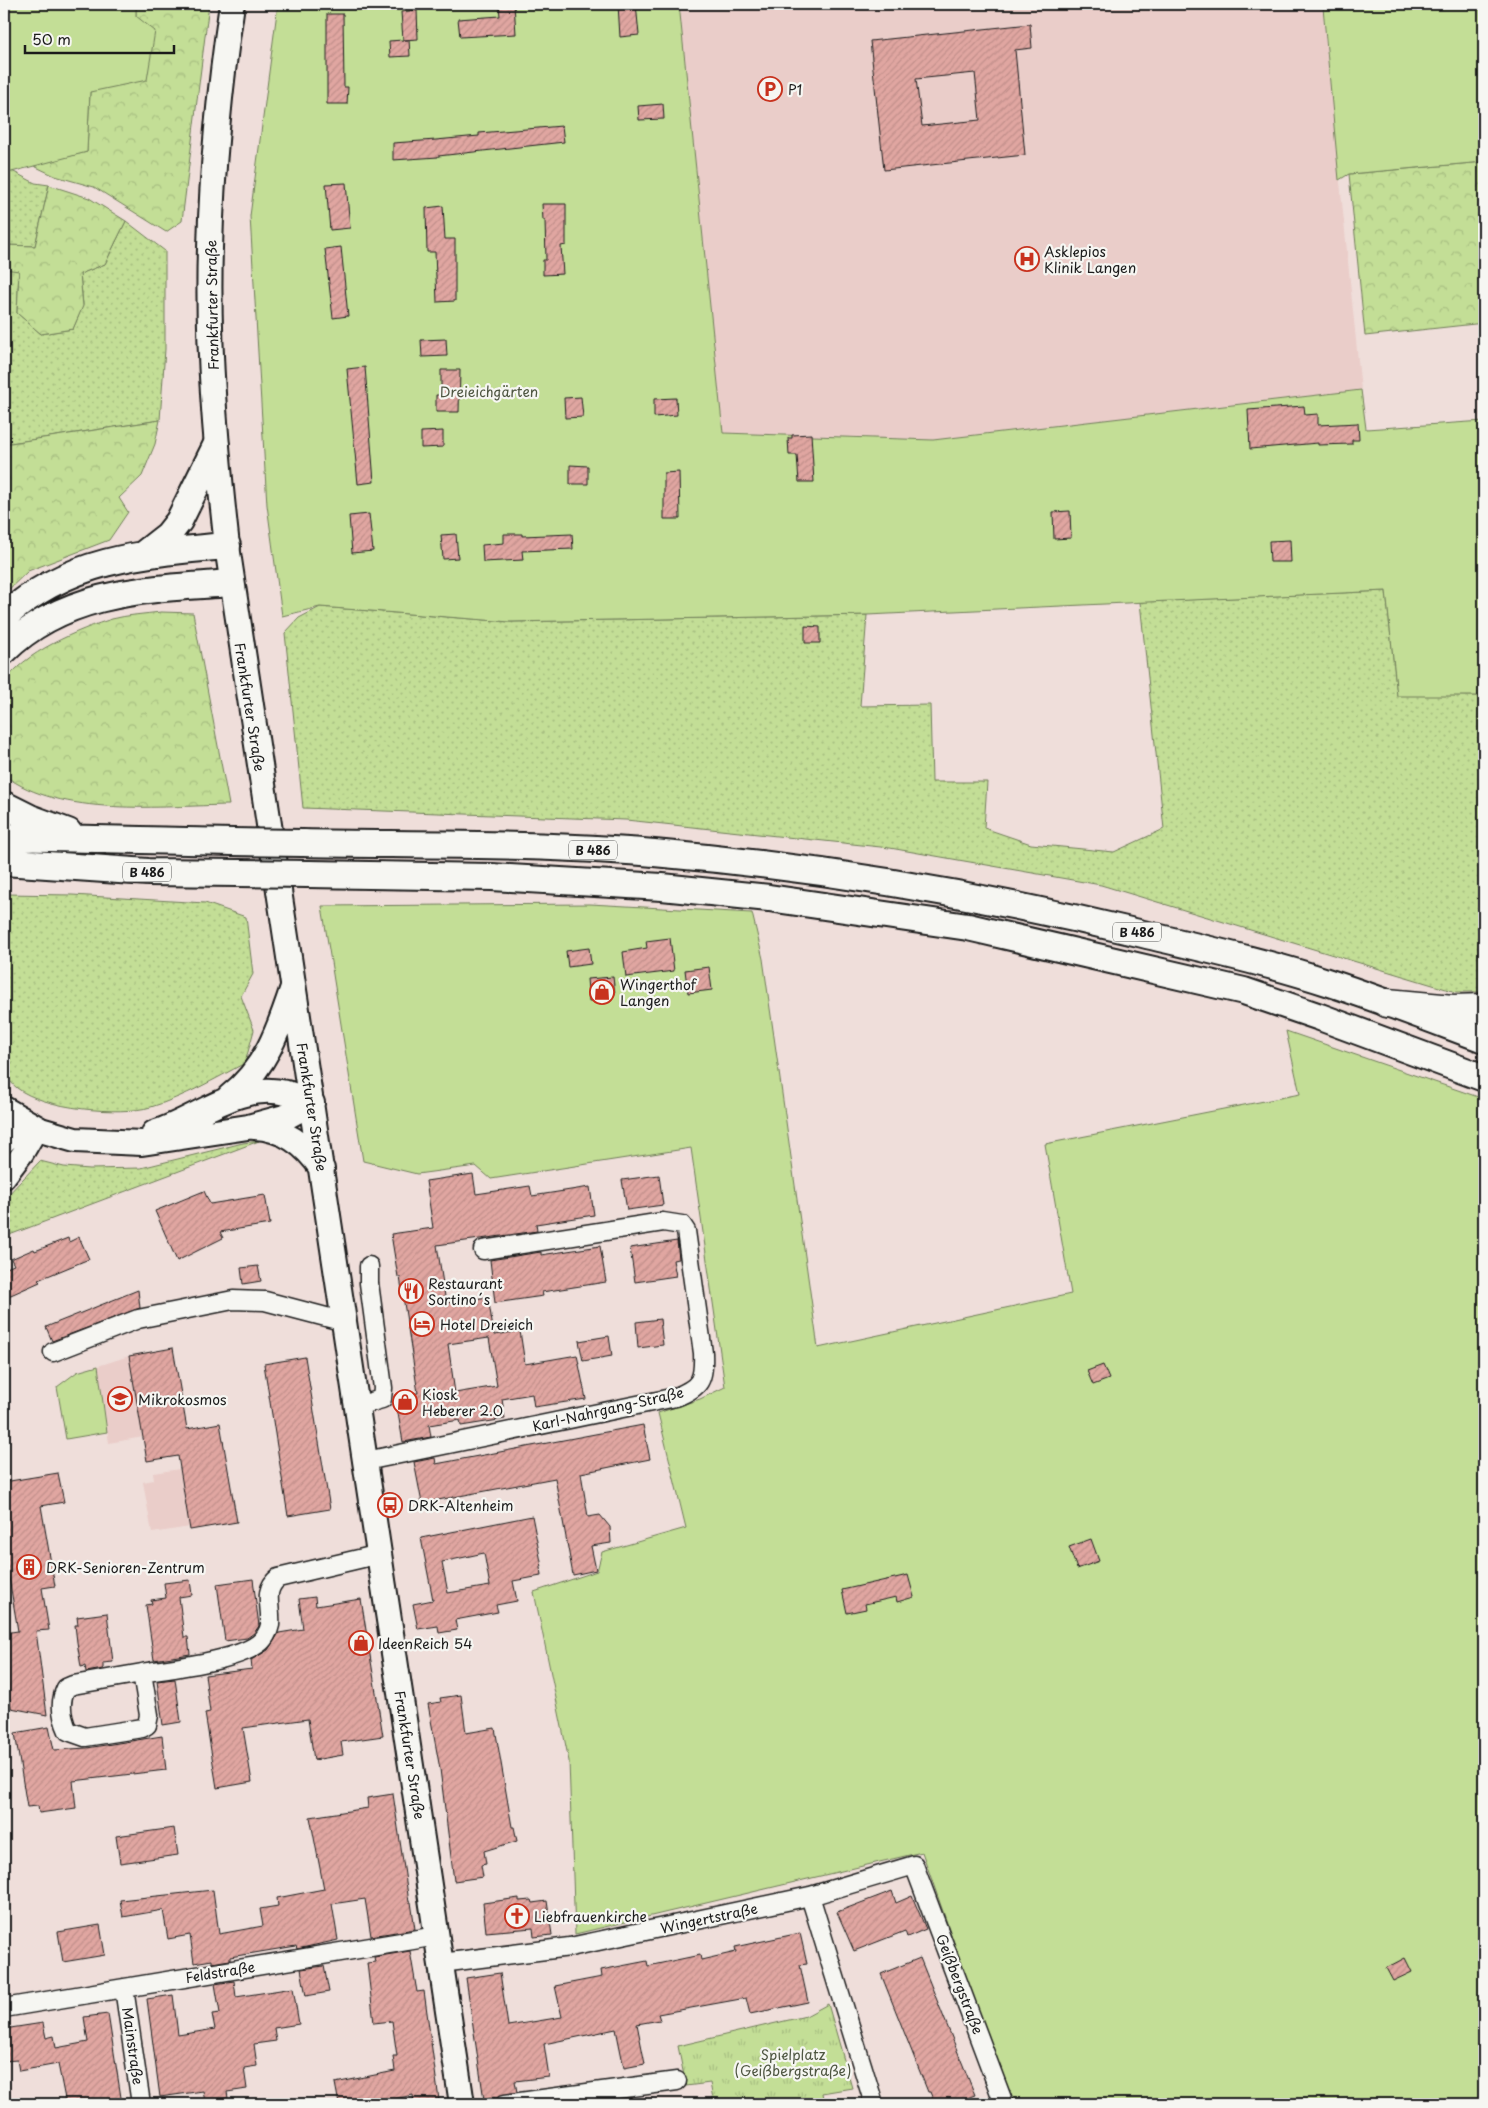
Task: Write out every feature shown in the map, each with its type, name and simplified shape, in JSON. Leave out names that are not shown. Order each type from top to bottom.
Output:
[{"type":"highway","points":[[1387,1002],[1453,1008],[1484,1008]]},
{"type":"main road","name":"Frankfurter Straße","points":[[232,4],[218,98],[210,248],[211,346],[216,446],[231,583],[312,1103],[462,2104]]},
{"type":"main road","points":[[145,553],[168,535],[179,521],[216,446]]},
{"type":"main road","points":[[4,617],[28,598],[74,573],[111,560],[145,553],[227,546]]},
{"type":"main road","points":[[4,651],[28,629],[62,610],[88,601],[151,589],[231,583]]},
{"type":"main road","points":[[4,804],[30,818],[92,841]]},
{"type":"main road","name":"B 486","points":[[4,837],[92,841],[498,846],[651,853],[768,865],[881,880],[975,896],[1057,913],[1238,956],[1328,982],[1484,1039]]},
{"type":"main road","name":"B 486","points":[[4,862],[148,872],[492,877],[662,886],[769,898],[968,927],[1244,992],[1320,1017],[1484,1078]]},
{"type":"main road","points":[[4,868],[56,866]]},
{"type":"main road","points":[[224,1101],[243,1087],[265,1059],[275,1040],[294,986]]},
{"type":"main road","points":[[116,1143],[158,1132],[224,1101],[246,1094],[272,1091],[287,1093],[312,1103]]},
{"type":"main road","points":[[4,1110],[37,1129],[76,1140],[142,1143],[248,1127],[288,1116],[312,1103]]},
{"type":"main road","points":[[248,1127],[273,1130],[289,1137],[312,1153],[322,1169]]},
{"type":"street","points":[[4,1142],[18,1130],[37,1129]]},
{"type":"street","points":[[4,1178],[23,1153],[37,1129]]},
{"type":"street","name":"Karl-Nahrgang-Straße","points":[[366,1461],[676,1397],[693,1390],[700,1382],[703,1368],[703,1353],[686,1231],[682,1225],[664,1222],[483,1250]]},
{"type":"street","points":[[357,1406],[382,1399],[383,1388],[369,1283],[369,1266]]},
{"type":"street","points":[[53,1352],[138,1318],[233,1300],[265,1300],[345,1322]]},
{"type":"street","points":[[142,1674],[149,1714],[147,1725],[142,1728],[85,1737],[68,1731],[64,1722],[62,1703],[66,1688],[73,1685],[142,1674],[217,1658],[258,1644],[266,1636],[270,1625],[269,1591],[272,1583],[278,1578],[380,1554]]},
{"type":"street","name":"Wingertstraße","points":[[441,1963],[570,1948],[810,1896],[914,1865]]},
{"type":"street","name":"Geißbergstraße","points":[[914,1865],[1004,2104]]},
{"type":"street","points":[[810,1896],[874,2104]]},
{"type":"street","name":"Feldstraße","points":[[4,2008],[437,1936]]},
{"type":"street","name":"Mainstraße","points":[[124,1988],[141,2104]]},
{"type":"street","points":[[505,2104],[677,2081]]},
{"type":"shaded area","name":"Asklepios Klinik Langen","points":[[679,4],[1322,4],[1361,390],[933,440],[723,433]]},
{"type":"shaded area","name":"Mikrokosmos","points":[[129,1356],[143,1437],[109,1443],[98,1366]]},
{"type":"shaded area","points":[[180,1469],[190,1527],[152,1533],[143,1482],[154,1480],[153,1473]]},
{"type":"green space","points":[[4,4],[136,4],[136,16],[155,31],[147,80],[90,92],[87,152],[4,174]]},
{"type":"green space","points":[[136,4],[209,4],[182,221],[166,232],[94,187],[55,176],[32,165],[87,152],[90,92],[136,16]]},
{"type":"green space","name":"Dreieichgärten","points":[[278,4],[679,4],[723,433],[933,440],[1361,390],[1366,429],[1484,421],[1484,696],[1397,696],[1386,591],[867,615],[510,622],[320,607],[282,616],[267,505],[250,216]]},
{"type":"green space","points":[[1356,4],[1484,4],[1484,162],[1349,174],[1339,180],[1323,7]]},
{"type":"green space","points":[[1484,162],[1484,323],[1365,336],[1349,174]]},
{"type":"green space","points":[[12,171],[35,183],[49,185],[35,246],[4,245],[4,174]]},
{"type":"green space","points":[[49,185],[89,198],[126,221],[105,264],[80,274],[83,306],[73,329],[41,334],[17,313],[19,271],[4,269],[4,245],[35,246]]},
{"type":"green space","points":[[126,221],[165,251],[165,349],[160,420],[4,444],[4,269],[19,270],[17,313],[41,334],[73,329],[83,305],[80,274],[105,264]]},
{"type":"green space","points":[[160,420],[155,444],[142,476],[119,498],[128,512],[109,540],[28,571],[4,594],[4,444]]},
{"type":"green space","points":[[1386,591],[1397,695],[1484,696],[1484,992],[1456,992],[1101,885],[890,848],[626,820],[303,808],[285,633],[299,618],[320,607],[510,622],[867,615],[860,706],[930,705],[932,782],[987,782],[984,828],[1031,844],[1114,852],[1164,829],[1140,602]]},
{"type":"green space","points":[[161,612],[193,613],[229,805],[143,807],[82,804],[54,798],[27,789],[4,775],[4,688],[5,683],[13,672],[38,652],[99,623],[118,618]]},
{"type":"green space","points":[[4,894],[72,895],[205,903],[246,917],[253,974],[241,996],[254,1030],[245,1063],[175,1098],[137,1110],[82,1109],[63,1106],[29,1095],[17,1088],[4,1074]]},
{"type":"green space","points":[[590,904],[752,913],[763,959],[818,1348],[1071,1294],[1045,1144],[1300,1094],[1286,1031],[1484,1099],[1484,2104],[1011,2104],[922,1852],[575,1934],[569,1761],[534,1592],[597,1571],[602,1552],[686,1528],[658,1413],[700,1399],[725,1387],[691,1148],[491,1179],[476,1166],[417,1174],[363,1161],[322,906]]},
{"type":"green space","points":[[259,1141],[4,1237],[4,1199],[40,1161],[64,1167],[90,1169],[141,1168],[243,1143]]},
{"type":"green space","points":[[98,1366],[107,1432],[66,1439],[57,1387],[77,1372]]},
{"type":"green space","name":"Spielplatz (Geißbergstraße)","points":[[828,2004],[852,2088],[822,2093],[824,2104],[714,2104],[710,2083],[686,2086],[678,2046],[806,2016]]},
{"type":"building","points":[[514,4],[516,34],[460,37],[458,19],[500,16],[499,5]]},
{"type":"building","points":[[618,4],[636,4],[639,35],[620,37]]},
{"type":"building","points":[[417,10],[418,39],[404,40],[409,40],[410,56],[390,57],[389,41],[403,40],[401,12]]},
{"type":"building","points":[[327,14],[343,14],[344,87],[348,87],[347,104],[327,104]]},
{"type":"building","points":[[1030,24],[1032,48],[1015,50],[1025,155],[884,170],[870,41]],"holes":[[[975,73],[980,120],[922,126],[916,79]]]},
{"type":"building","points":[[663,104],[664,119],[639,120],[638,106]]},
{"type":"building","points":[[562,126],[564,142],[438,157],[393,160],[393,143],[479,136],[479,133]]},
{"type":"building","points":[[346,183],[350,228],[330,230],[326,184]]},
{"type":"building","points":[[542,204],[566,204],[566,245],[561,246],[563,274],[543,275],[543,260],[546,260],[545,220],[543,220]]},
{"type":"building","points":[[443,206],[445,239],[455,239],[455,301],[437,302],[435,252],[427,252],[426,208]]},
{"type":"building","points":[[341,247],[348,316],[333,318],[325,249]]},
{"type":"building","points":[[446,339],[447,356],[422,357],[421,340]]},
{"type":"building","points":[[365,367],[374,482],[358,484],[347,369]]},
{"type":"building","points":[[441,370],[460,370],[459,412],[436,412],[436,395],[441,395]]},
{"type":"building","points":[[581,397],[583,417],[565,418],[564,398]]},
{"type":"building","points":[[676,398],[677,415],[654,417],[654,399]]},
{"type":"building","points":[[1304,406],[1305,415],[1318,414],[1318,425],[1358,423],[1359,440],[1352,440],[1352,444],[1318,445],[1318,443],[1250,449],[1248,410]]},
{"type":"building","points":[[443,431],[443,447],[421,448],[421,432]]},
{"type":"building","points":[[811,434],[814,482],[799,482],[797,455],[789,455],[788,438],[792,438],[792,435]]},
{"type":"building","points":[[570,465],[588,466],[588,484],[570,484]]},
{"type":"building","points":[[679,472],[680,519],[664,519],[664,473]]},
{"type":"building","points":[[1070,511],[1071,538],[1054,539],[1053,512]]},
{"type":"building","points":[[369,514],[373,551],[352,553],[349,516]]},
{"type":"building","points":[[456,534],[458,558],[443,559],[441,535]]},
{"type":"building","points":[[504,534],[522,534],[522,536],[572,534],[573,549],[522,551],[523,560],[483,562],[482,545],[504,543]]},
{"type":"building","points":[[1290,540],[1291,562],[1270,562],[1269,541]]},
{"type":"building","points":[[805,626],[820,627],[820,643],[805,643]]},
{"type":"building","points":[[670,938],[674,971],[626,977],[623,952],[647,948],[646,941]]},
{"type":"building","points":[[589,948],[591,964],[568,967],[566,951]]},
{"type":"building","points":[[709,967],[712,990],[688,993],[685,970]]},
{"type":"building","points":[[613,977],[615,994],[609,995],[609,999],[589,1001],[587,979]]},
{"type":"building","points":[[473,1174],[476,1194],[530,1186],[532,1196],[590,1187],[594,1215],[536,1224],[537,1231],[437,1245],[446,1303],[488,1297],[494,1335],[520,1331],[525,1364],[577,1355],[586,1399],[534,1407],[532,1394],[502,1399],[505,1419],[461,1426],[460,1420],[429,1425],[431,1437],[403,1442],[395,1396],[418,1393],[400,1277],[398,1277],[391,1234],[433,1228],[426,1181]],"holes":[[[489,1338],[497,1386],[455,1393],[448,1344]]]},
{"type":"building","points":[[659,1175],[663,1205],[627,1210],[622,1180]]},
{"type":"building","points":[[204,1191],[210,1204],[265,1195],[270,1224],[220,1232],[223,1238],[177,1261],[155,1211]]},
{"type":"building","points":[[79,1237],[89,1259],[38,1280],[40,1282],[4,1298],[4,1269],[14,1265],[11,1259],[68,1238],[69,1242]]},
{"type":"building","points":[[677,1241],[679,1259],[673,1260],[676,1276],[635,1282],[630,1248]]},
{"type":"building","points":[[600,1246],[606,1282],[542,1292],[543,1296],[495,1303],[490,1260]]},
{"type":"building","points":[[258,1266],[261,1281],[243,1284],[241,1268]]},
{"type":"building","points":[[138,1290],[140,1308],[52,1341],[46,1327]]},
{"type":"building","points":[[660,1319],[663,1345],[638,1348],[636,1322]]},
{"type":"building","points":[[609,1336],[612,1356],[583,1361],[579,1341]]},
{"type":"building","points":[[173,1348],[187,1429],[220,1423],[237,1522],[190,1530],[178,1456],[147,1461],[129,1356]]},
{"type":"building","points":[[305,1357],[330,1509],[288,1516],[264,1364]]},
{"type":"building","points":[[1103,1365],[1109,1379],[1093,1385],[1087,1371]]},
{"type":"building","points":[[643,1425],[650,1459],[581,1473],[588,1517],[600,1515],[610,1527],[611,1543],[591,1546],[596,1570],[573,1575],[555,1478],[422,1503],[414,1462],[435,1458],[436,1464]]},
{"type":"building","points":[[58,1473],[64,1502],[41,1506],[55,1586],[42,1588],[49,1630],[36,1631],[47,1715],[11,1708],[4,1659],[4,1633],[18,1631],[4,1548],[4,1482]]},
{"type":"building","points":[[532,1516],[542,1567],[540,1567],[541,1576],[513,1581],[517,1601],[496,1605],[498,1612],[455,1620],[457,1630],[439,1633],[438,1626],[418,1629],[413,1604],[433,1600],[421,1538]],"holes":[[[484,1553],[490,1586],[448,1593],[442,1562]]]},
{"type":"building","points":[[1091,1539],[1099,1561],[1077,1569],[1069,1547]]},
{"type":"building","points":[[908,1575],[914,1597],[897,1602],[896,1597],[865,1604],[866,1609],[847,1613],[842,1590]]},
{"type":"building","points":[[253,1579],[259,1626],[247,1638],[225,1641],[217,1584]]},
{"type":"building","points":[[190,1580],[192,1595],[179,1597],[184,1637],[188,1637],[190,1654],[154,1660],[146,1605],[152,1604],[151,1600],[166,1598],[164,1583]]},
{"type":"building","points":[[315,1597],[316,1606],[361,1599],[383,1736],[341,1742],[343,1755],[314,1760],[308,1719],[243,1728],[252,1782],[217,1788],[205,1713],[210,1712],[205,1675],[252,1669],[251,1660],[268,1650],[279,1633],[303,1629],[299,1599]]},
{"type":"building","points":[[107,1613],[113,1662],[103,1663],[103,1669],[86,1672],[85,1666],[81,1667],[75,1625],[78,1625],[77,1617]]},
{"type":"building","points":[[175,1679],[181,1722],[163,1725],[157,1681]]},
{"type":"building","points":[[461,1695],[466,1733],[495,1728],[512,1827],[514,1827],[517,1841],[484,1851],[486,1864],[481,1865],[483,1877],[454,1881],[440,1769],[428,1704],[441,1702],[440,1698]]},
{"type":"building","points":[[49,1727],[54,1750],[87,1748],[162,1736],[166,1770],[73,1781],[76,1808],[39,1813],[38,1806],[27,1807],[15,1733]]},
{"type":"building","points":[[393,1794],[409,1902],[411,1902],[415,1929],[371,1936],[365,1899],[332,1904],[338,1940],[297,1949],[296,1946],[230,1957],[230,1960],[212,1963],[212,1960],[194,1963],[190,1935],[168,1939],[163,1910],[123,1917],[120,1900],[213,1890],[219,1934],[263,1926],[260,1909],[278,1906],[277,1898],[324,1889],[310,1817],[368,1808],[367,1798]]},
{"type":"building","points":[[174,1828],[178,1855],[120,1863],[116,1836]]},
{"type":"building","points":[[892,1891],[896,1903],[912,1896],[926,1929],[907,1937],[905,1931],[854,1951],[837,1912]]},
{"type":"building","name":"Liebfrauenkirche","points":[[519,1898],[519,1901],[531,1900],[532,1903],[547,1901],[552,1935],[534,1937],[533,1928],[486,1932],[483,1903]]},
{"type":"building","points":[[100,1925],[105,1955],[63,1962],[58,1932]]},
{"type":"building","points":[[800,1933],[807,1964],[800,1965],[808,2002],[750,2014],[746,1998],[658,2014],[660,2020],[637,2024],[645,2064],[624,2068],[616,2029],[544,2044],[549,2077],[515,2081],[517,2092],[484,2100],[466,1978],[500,1973],[508,2026],[562,2017],[555,1986],[602,1977],[601,1970],[647,1961],[648,1966],[700,1955],[701,1960],[736,1952],[735,1947]]},
{"type":"building","points":[[410,1951],[417,1992],[424,1991],[439,2100],[414,2103],[413,2095],[371,2104],[339,2104],[335,2083],[395,2071],[393,2056],[397,2056],[392,2021],[374,2023],[367,1963],[375,1962],[374,1957]]},
{"type":"building","points":[[920,1958],[975,2095],[951,2104],[935,2104],[930,2092],[928,2092],[881,1974]]},
{"type":"building","points":[[1405,1958],[1412,1972],[1393,1981],[1386,1968]]},
{"type":"building","points":[[324,1966],[329,1992],[306,1996],[301,1969]]},
{"type":"building","points":[[234,1981],[236,1997],[293,1988],[299,2024],[274,2028],[276,2041],[254,2044],[257,2066],[244,2068],[247,2089],[227,2092],[228,2098],[205,2102],[203,2091],[160,2097],[147,1999],[173,1995],[178,2035],[215,2029],[212,2014],[220,2013],[215,1984]]},
{"type":"building","points":[[108,2014],[122,2104],[66,2104],[58,2064],[19,2071],[17,2060],[4,2061],[4,2029],[43,2023],[46,2038],[54,2036],[56,2048],[88,2042],[84,2017]]},
{"type":"place","name":"P1","points":[[770,89]]},
{"type":"place","name":"Asklepios Klinik Langen","points":[[1027,259]]},
{"type":"place","name":"Wingerthof Langen","points":[[602,992]]},
{"type":"place","name":"Restaurant Sortino´s","points":[[411,1291]]},
{"type":"place","name":"Hotel Dreieich","points":[[422,1324]]},
{"type":"place","name":"Mikrokosmos","points":[[120,1399]]},
{"type":"place","name":"Kiosk Heberer 2.0","points":[[405,1402]]},
{"type":"place","name":"DRK-Altenheim","points":[[390,1505]]},
{"type":"place","name":"DRK-Senioren-Zentrum","points":[[29,1567]]},
{"type":"place","name":"IdeenReich 54","points":[[361,1643]]},
{"type":"place","name":"Liebfrauenkirche","points":[[517,1916]]}]
